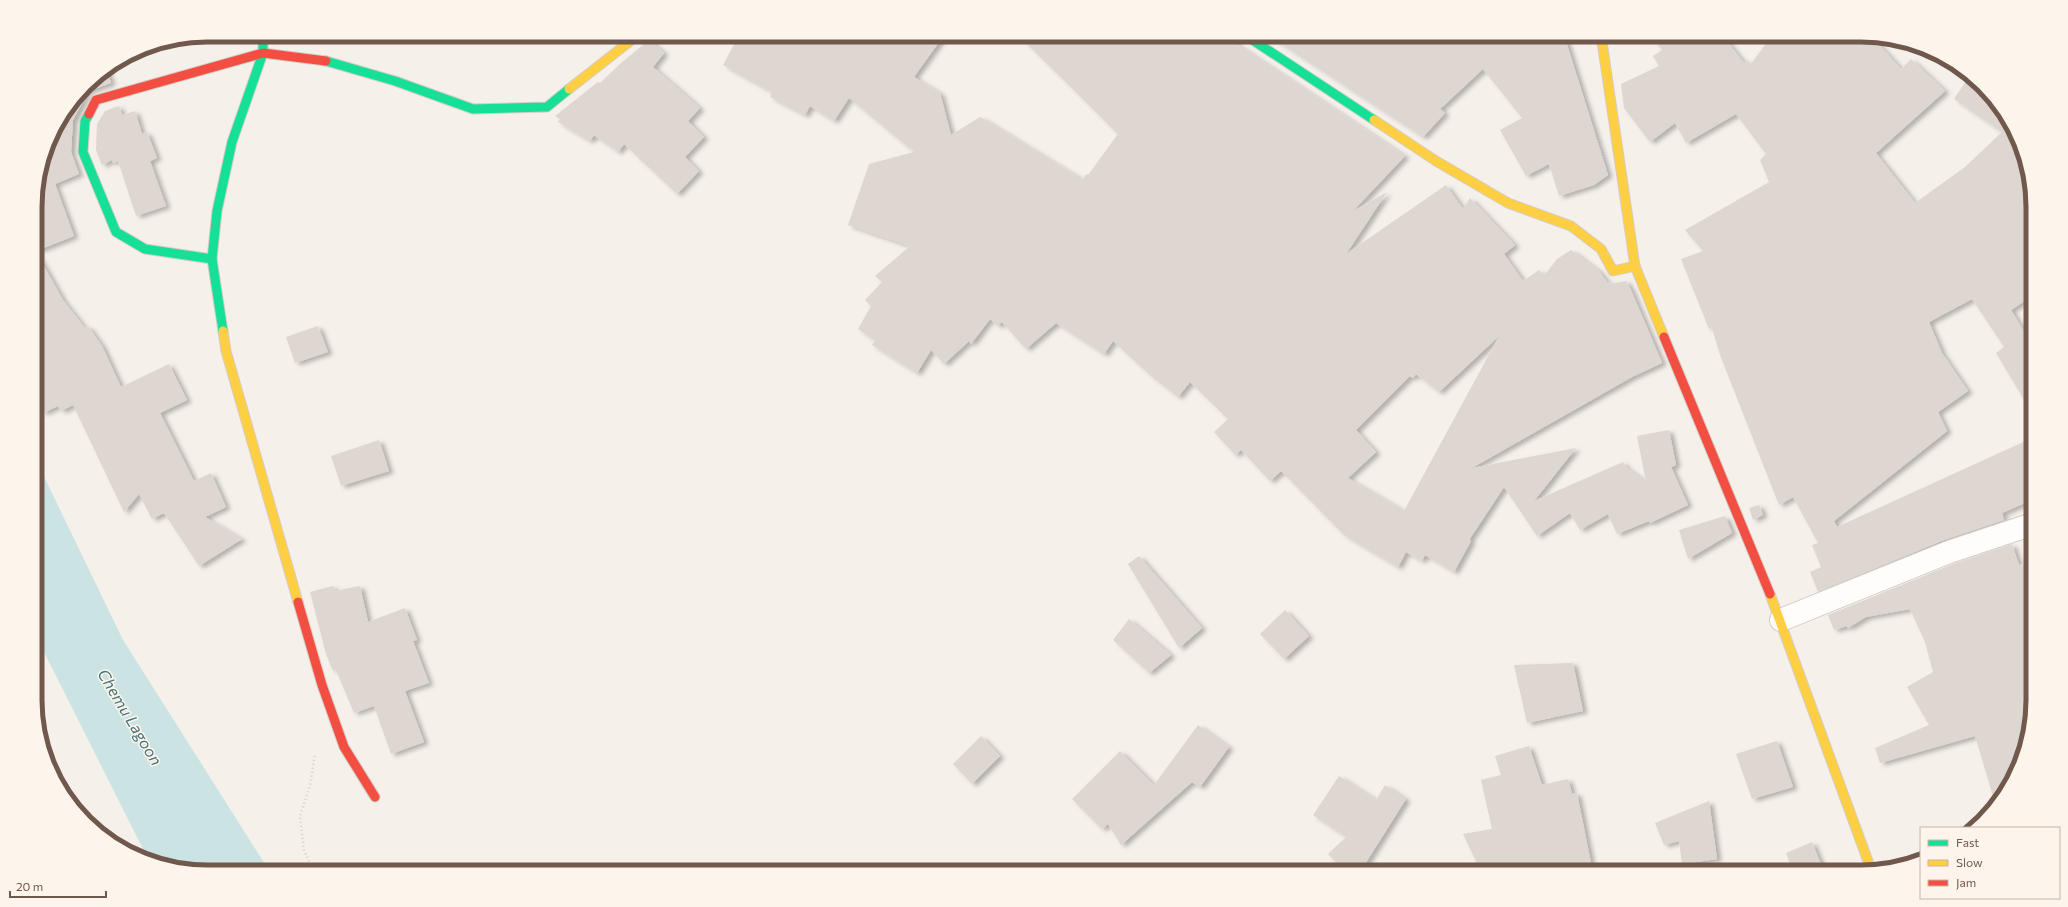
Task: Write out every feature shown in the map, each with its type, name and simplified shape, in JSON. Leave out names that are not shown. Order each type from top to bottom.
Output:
[{"type":"street","points":[[263,42],[263,54],[232,142],[217,211],[212,259],[226,351],[324,691],[344,747],[375,797]]},
{"type":"street","points":[[212,259],[145,249],[116,232],[83,152],[85,121],[96,100],[263,54],[325,62],[395,81],[473,109],[547,107],[626,42]]},
{"type":"street","points":[[1256,42],[1436,161],[1508,203],[1571,226],[1601,249],[1613,271],[1635,266]]},
{"type":"street","points":[[1602,42],[1635,266],[1781,620],[1869,865]]},
{"type":"street","points":[[1781,620],[1949,552],[2026,526]]},
{"type":"path","points":[[311,865],[304,851],[300,816],[310,786],[316,746]]},
{"type":"water","name":"Chemu Lagoon","points":[[42,472],[123,640],[266,865],[185,864],[145,852],[42,648]]},
{"type":"building","points":[[647,42],[651,42],[664,53],[653,67],[700,108],[688,121],[704,137],[685,157],[699,171],[677,194],[624,144],[618,152],[594,135],[590,141],[558,122],[560,119],[555,116],[598,82],[600,83]]},
{"type":"building","points":[[735,42],[939,42],[914,77],[940,93],[951,135],[980,117],[1083,180],[1086,174],[1088,175],[1118,134],[1025,42],[1235,42],[1405,156],[1353,211],[1387,192],[1346,254],[1446,185],[1463,209],[1470,198],[1515,245],[1504,254],[1523,281],[1539,270],[1544,276],[1557,259],[1571,250],[1599,271],[1607,282],[1616,283],[1626,281],[1662,363],[1632,377],[1472,468],[1576,448],[1534,501],[1623,462],[1626,467],[1646,482],[1637,436],[1669,430],[1676,465],[1671,467],[1688,505],[1650,523],[1649,521],[1617,534],[1608,514],[1580,530],[1570,513],[1537,536],[1504,487],[1469,540],[1471,541],[1454,572],[1425,555],[1422,561],[1406,552],[1398,567],[1344,535],[1281,471],[1270,481],[1241,450],[1235,455],[1214,432],[1228,419],[1190,382],[1178,397],[1150,375],[1113,341],[1104,354],[1056,323],[1026,349],[1002,322],[998,326],[990,319],[971,344],[969,341],[944,364],[931,350],[917,373],[872,345],[875,340],[858,329],[871,306],[865,300],[882,282],[875,276],[910,246],[848,225],[869,164],[914,152],[849,98],[834,121],[810,106],[805,115],[770,97],[772,92],[723,65]],"holes":[[[1499,336],[1404,511],[1348,478],[1376,452],[1356,430],[1410,376],[1413,378],[1416,374],[1439,392]]]},
{"type":"building","points":[[1279,42],[1566,42],[1608,175],[1594,185],[1559,196],[1549,164],[1526,176],[1500,130],[1522,118],[1483,69],[1440,109],[1445,113],[1423,137]]},
{"type":"building","points":[[1656,42],[1728,42],[1744,63],[1747,60],[1751,64],[1767,42],[1872,42],[1877,42],[1901,69],[1911,59],[1945,91],[1876,153],[1915,203],[1965,167],[2002,132],[1954,99],[1967,80],[1992,106],[2009,134],[2017,154],[2025,185],[2026,300],[2011,310],[2026,335],[2026,403],[1996,353],[2004,347],[1972,299],[1929,322],[1942,353],[1968,391],[1938,412],[1947,431],[1834,521],[1837,527],[2026,441],[2026,503],[2002,513],[2004,520],[1944,540],[1818,592],[1810,572],[1821,567],[1812,545],[1818,543],[1793,497],[1779,505],[1720,355],[1712,328],[1709,329],[1681,259],[1703,251],[1685,230],[1769,182],[1760,160],[1766,154],[1736,114],[1686,143],[1675,123],[1650,142],[1624,108],[1621,84],[1659,66],[1653,56],[1662,50]]},
{"type":"building","points":[[108,74],[111,83],[90,90]]},
{"type":"building","points":[[86,94],[73,120],[71,152],[79,174],[55,184],[74,236],[42,249],[42,196],[45,174],[59,134],[76,106]]},
{"type":"building","points":[[119,106],[122,115],[135,111],[142,134],[147,132],[157,158],[150,161],[166,206],[136,216],[118,161],[113,163],[112,160],[102,165],[96,150],[97,124],[105,111]]},
{"type":"building","points":[[42,263],[63,300],[85,328],[88,326],[102,346],[121,387],[169,364],[187,400],[160,413],[194,481],[211,473],[226,507],[205,517],[242,539],[199,566],[164,513],[152,519],[139,494],[124,512],[73,405],[61,411],[58,406],[43,413]]},
{"type":"building","points":[[318,326],[328,352],[295,363],[286,337]]},
{"type":"building","points":[[379,440],[389,471],[341,486],[331,456]]},
{"type":"building","points":[[1759,505],[1763,515],[1753,520],[1749,508]]},
{"type":"building","points":[[1725,516],[1732,533],[1688,559],[1679,530]]},
{"type":"building","points":[[2012,544],[2019,565],[2026,564],[2025,722],[2017,753],[2009,773],[1994,798],[1975,736],[1880,763],[1875,748],[1929,725],[1907,687],[1933,672],[1925,642],[1910,609],[1866,617],[1848,628],[1847,626],[1834,630],[1828,615],[1953,564]]},
{"type":"building","points":[[1139,556],[1202,628],[1179,648],[1128,564]]},
{"type":"building","points":[[333,586],[335,591],[360,586],[368,622],[405,608],[417,640],[413,641],[429,683],[405,691],[424,742],[391,754],[374,706],[354,713],[336,670],[333,671],[326,654],[310,592]]},
{"type":"building","points":[[1285,610],[1309,636],[1284,659],[1260,634]]},
{"type":"building","points":[[1129,619],[1171,655],[1149,673],[1113,640]]},
{"type":"building","points":[[1573,663],[1583,711],[1527,723],[1514,665]]},
{"type":"building","points":[[1198,725],[1229,747],[1200,787],[1192,782],[1121,845],[1108,824],[1102,829],[1072,799],[1120,751],[1154,785]]},
{"type":"building","points":[[981,736],[1000,756],[972,784],[953,764]]},
{"type":"building","points":[[1777,741],[1793,787],[1752,799],[1736,754]]},
{"type":"building","points":[[1529,746],[1542,785],[1568,779],[1572,794],[1577,793],[1591,863],[1583,865],[1478,865],[1463,834],[1492,829],[1481,780],[1501,775],[1495,756]]},
{"type":"building","points":[[1339,776],[1376,800],[1385,785],[1406,799],[1364,865],[1338,865],[1328,854],[1346,837],[1313,815]]},
{"type":"building","points":[[1709,801],[1717,859],[1682,864],[1679,841],[1664,845],[1655,823]]},
{"type":"building","points":[[1812,842],[1821,865],[1790,865],[1786,853]]},
{"type":"traffic: fast","points":[[223,331],[212,259],[217,211],[232,142],[263,53],[263,42]]},
{"type":"traffic: fast","points":[[1256,42],[1374,120]]},
{"type":"traffic: fast","points":[[326,61],[395,81],[473,109],[547,107],[569,89]]},
{"type":"traffic: fast","points":[[89,114],[85,121],[83,152],[116,232],[145,249],[212,259]]},
{"type":"traffic: slow","points":[[569,89],[629,42]]},
{"type":"traffic: slow","points":[[1602,42],[1635,266],[1664,337]]},
{"type":"traffic: slow","points":[[1374,120],[1436,161],[1508,203],[1571,226],[1601,249],[1613,271],[1635,266]]},
{"type":"traffic: slow","points":[[223,331],[226,351],[298,602]]},
{"type":"traffic: slow","points":[[1770,594],[1869,865]]},
{"type":"traffic: jam","points":[[89,114],[96,100],[263,53],[326,61]]},
{"type":"traffic: jam","points":[[1664,337],[1770,594]]},
{"type":"traffic: jam","points":[[298,602],[322,685],[344,747],[375,797]]}]
